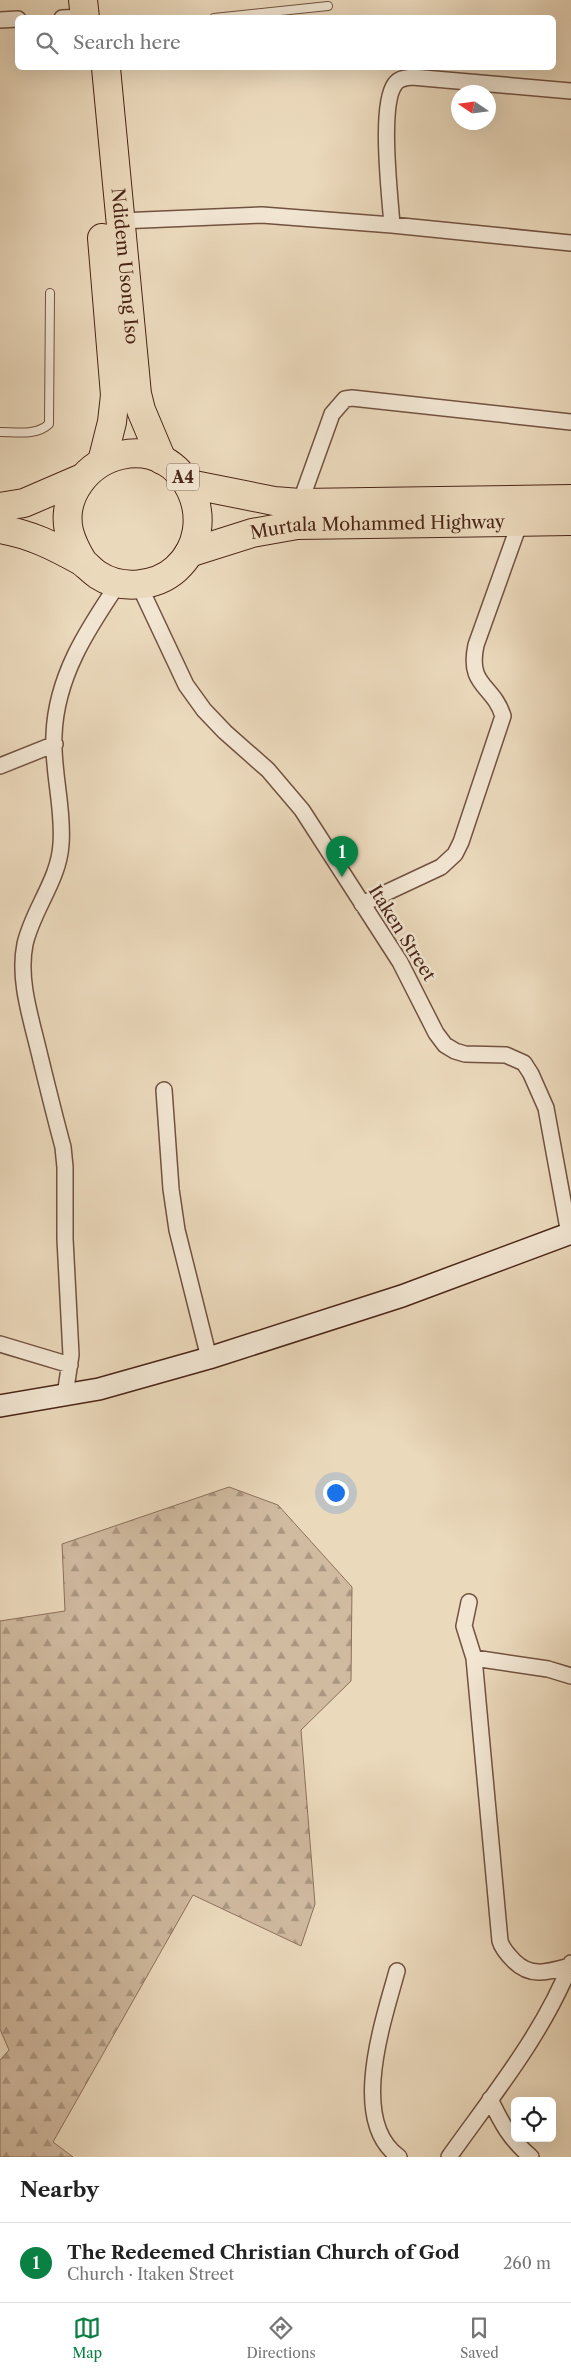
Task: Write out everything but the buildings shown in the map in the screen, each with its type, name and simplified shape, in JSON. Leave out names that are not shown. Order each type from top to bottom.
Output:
[{"type":"highway","name":"Ndidem Usong Iso","points":[[89,70],[115,395],[112,422],[92,470]]},
{"type":"highway","name":"Ndidem Usong Iso","points":[[106,70],[119,222],[137,394],[141,410],[162,460]]},
{"type":"highway","name":"A4","points":[[0,507],[24,503],[119,455],[138,454],[162,460],[177,470],[189,484],[198,506],[198,530],[189,553],[176,569],[159,580],[128,584]]},
{"type":"highway","points":[[83,562],[74,547],[68,530],[68,512],[73,494],[92,470]]},
{"type":"highway","name":"Murtala Mohammed Highway","points":[[189,484],[274,501],[300,503],[571,498]]},
{"type":"highway","name":"Murtala Mohammed Highway","points":[[189,553],[252,533],[297,526],[571,521]]},
{"type":"highway","points":[[0,529],[25,533],[83,562],[99,576],[128,584]]},
{"type":"street","points":[[0,20],[15,19]]},
{"type":"street","points":[[392,225],[388,111],[391,91],[396,82],[402,78],[412,77],[571,91]]},
{"type":"street","points":[[119,222],[262,215],[392,225],[571,243]]},
{"type":"street","points":[[300,503],[332,414],[345,399],[352,398],[571,422]]},
{"type":"street","points":[[362,904],[441,866],[455,854],[461,842],[503,716],[500,707],[474,671],[473,658],[520,522]]},
{"type":"street","points":[[64,1395],[70,1365],[70,1309],[64,1239],[64,1157],[23,977],[25,946],[32,921],[58,865],[61,845],[61,813],[54,744],[58,712],[75,652],[84,634],[128,584]]},
{"type":"street","name":"Itaken Street","points":[[128,584],[186,685],[209,715],[268,770],[302,810],[400,962],[436,1033],[445,1044],[454,1051],[465,1054],[506,1055],[515,1058],[524,1064],[531,1074],[546,1108],[570,1234]]},
{"type":"street","points":[[0,766],[54,744]]},
{"type":"street","points":[[164,1090],[170,1188],[177,1230],[209,1358]]},
{"type":"street","points":[[0,1406],[99,1390],[209,1358],[402,1296],[570,1234]]},
{"type":"street","points":[[0,1344],[70,1365]]},
{"type":"street","points":[[469,1602],[464,1626],[474,1658],[500,1941],[512,1959],[526,1971],[535,1974],[544,1973],[570,1965]]},
{"type":"street","points":[[474,1658],[548,1668],[571,1676]]},
{"type":"street","points":[[450,2157],[542,2022],[562,1987],[570,1965]]},
{"type":"street","points":[[398,1971],[379,2036],[372,2097],[376,2119],[384,2140],[393,2153],[399,2157]]},
{"type":"street","points":[[490,2099],[504,2129],[516,2144],[531,2157]]},
{"type":"lane","points":[[242,15],[328,6]]},
{"type":"lane","points":[[0,432],[36,432],[49,424],[50,293]]},
{"type":"green space","points":[[229,1487],[278,1505],[352,1587],[351,1681],[301,1730],[315,1904],[301,1946],[193,1895],[53,2142],[73,2157],[0,2157],[0,2060],[9,2050],[0,2029],[0,1621],[65,1611],[62,1544]]},
{"type":"place","name":"The Redeemed Christian Church of God","points":[[342,877]]}]
